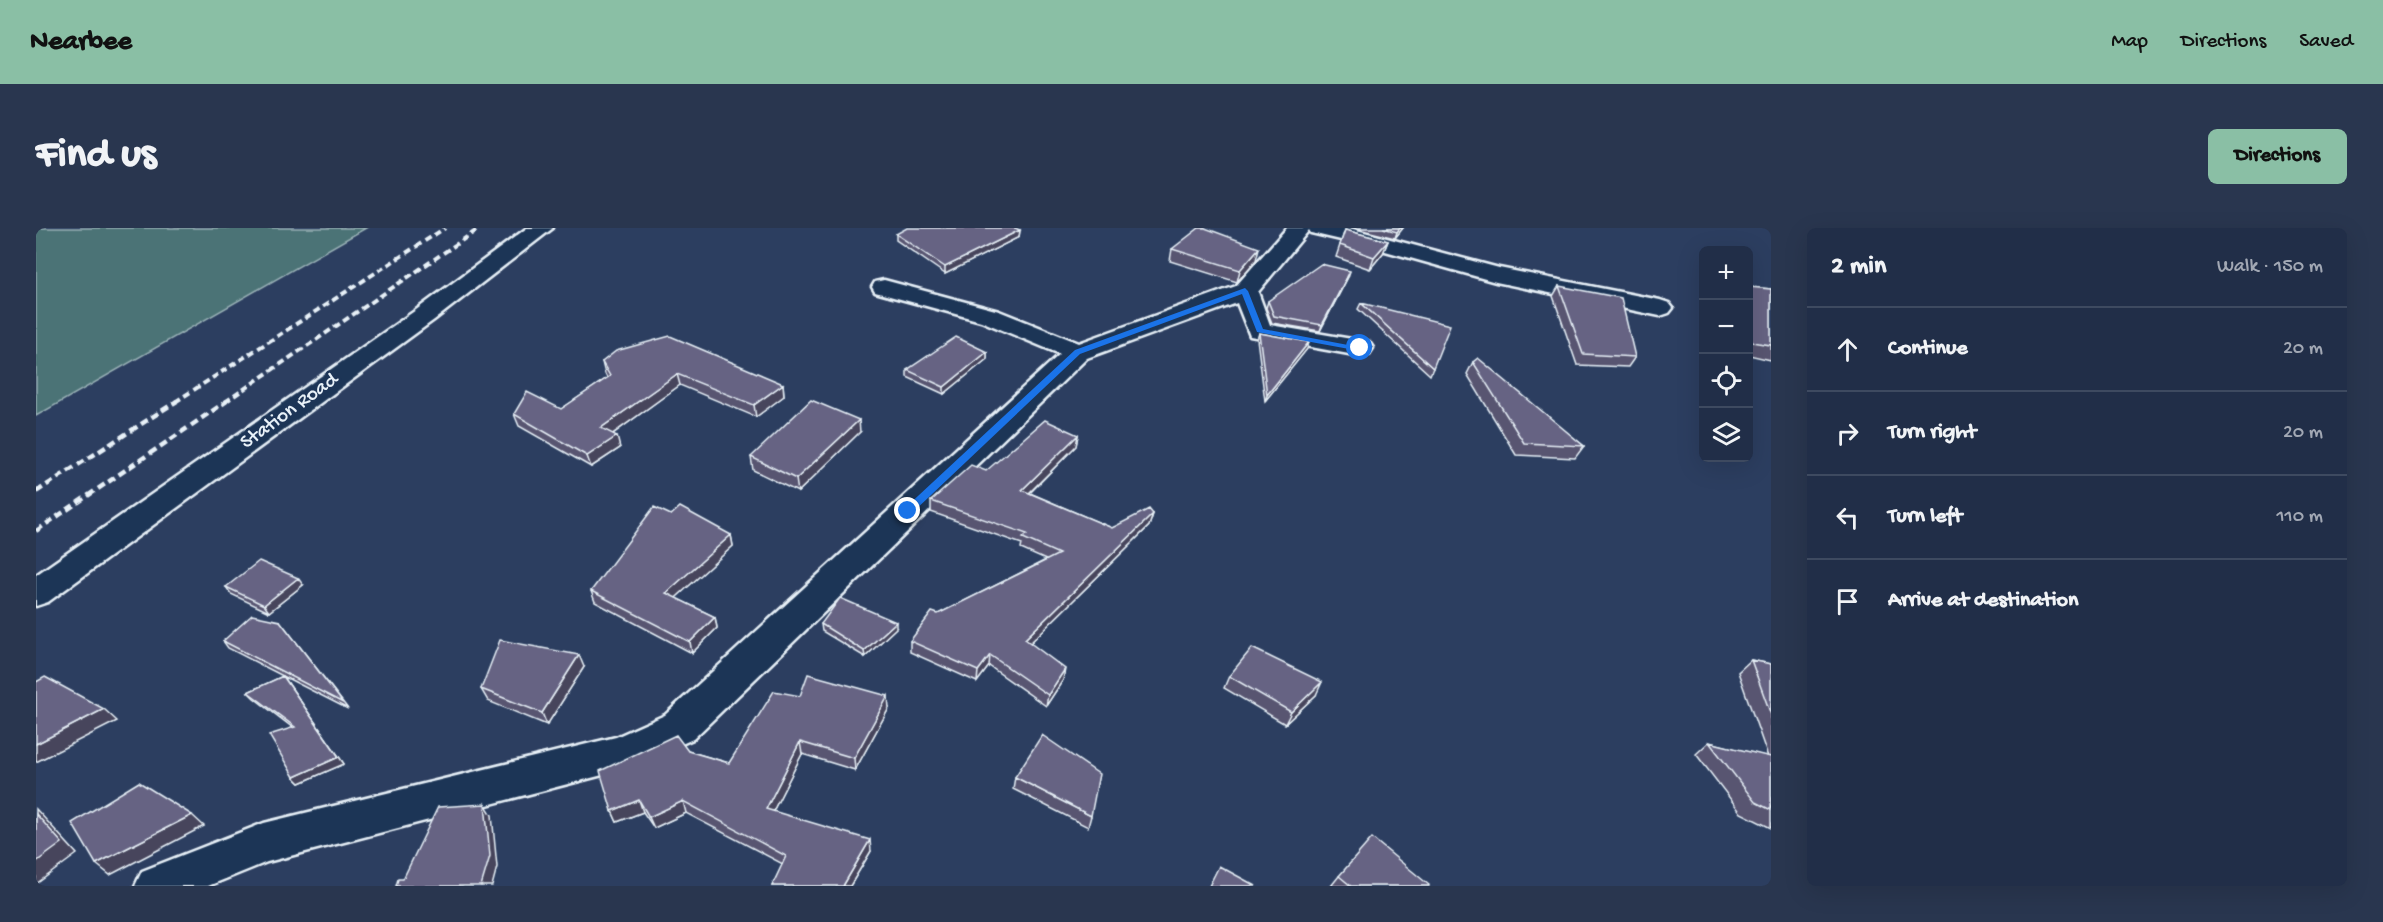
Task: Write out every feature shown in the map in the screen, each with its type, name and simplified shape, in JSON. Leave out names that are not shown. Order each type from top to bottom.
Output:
[{"type":"street","name":"Station Road","points":[[36,593],[415,322],[542,228]]},
{"type":"street","points":[[157,886],[264,843],[621,753],[679,727],[1078,352],[1245,291],[1299,228]]},
{"type":"street","points":[[1319,228],[1376,241],[1496,275],[1660,308]]},
{"type":"street","points":[[884,287],[990,316],[1078,352]]},
{"type":"street","points":[[1245,291],[1260,330],[1360,348]]},
{"type":"green space","points":[[36,228],[366,228],[36,416]]},
{"type":"building","points":[[907,228],[1015,228],[1020,230],[945,267],[896,234]]},
{"type":"building","points":[[1199,228],[1205,228],[1259,248],[1240,270],[1172,249]]},
{"type":"building","points":[[1383,228],[1400,228],[1397,232]]},
{"type":"building","points":[[1345,230],[1388,241],[1374,257],[1340,245]]},
{"type":"building","points":[[1321,264],[1350,271],[1322,325],[1274,316],[1268,301]]},
{"type":"building","points":[[1559,286],[1621,298],[1635,357],[1583,354]]},
{"type":"building","points":[[1753,287],[1771,289],[1771,345],[1753,342]]},
{"type":"building","points":[[1361,303],[1450,325],[1433,368]]},
{"type":"building","points":[[1259,333],[1309,342],[1267,395]]},
{"type":"building","points":[[670,336],[783,384],[754,405],[677,374],[601,428],[617,436],[587,456],[514,414],[527,392],[561,409],[610,376],[602,362],[616,351]]},
{"type":"building","points":[[956,337],[987,352],[944,387],[907,370]]},
{"type":"building","points":[[1478,358],[1584,446],[1524,443],[1473,362]]},
{"type":"building","points":[[811,400],[859,420],[796,479],[751,457]]},
{"type":"building","points":[[1045,420],[1078,435],[1022,490],[1112,528],[1149,509],[1153,514],[1025,639],[1065,669],[1048,695],[990,655],[978,671],[910,641],[932,612],[938,614],[1059,554],[1023,538],[1027,534],[931,501],[971,465],[986,471]]},
{"type":"building","points":[[654,507],[671,515],[680,507],[731,535],[666,593],[715,617],[690,642],[591,591]]},
{"type":"building","points":[[259,561],[298,578],[264,605],[226,587]]},
{"type":"building","points":[[840,598],[896,622],[864,651],[821,624]]},
{"type":"building","points":[[252,615],[280,621],[343,703],[223,641]]},
{"type":"building","points":[[500,640],[579,655],[542,713],[481,689]]},
{"type":"building","points":[[1252,648],[1322,682],[1291,712],[1229,676]]},
{"type":"building","points":[[1751,660],[1771,664],[1771,715]]},
{"type":"building","points":[[808,674],[888,696],[854,758],[800,742],[766,809],[870,840],[843,886],[772,886],[786,856],[683,801],[649,817],[639,800],[612,811],[600,771],[676,735],[688,751],[729,763],[774,691],[800,696]]},
{"type":"building","points":[[283,676],[339,757],[294,777],[269,735],[295,727],[248,692]]},
{"type":"building","points":[[45,677],[104,709],[36,744],[36,682]]},
{"type":"building","points":[[1042,735],[1099,774],[1091,816],[1015,777]]},
{"type":"building","points":[[1709,742],[1771,757],[1771,810],[1755,802]]},
{"type":"building","points":[[139,782],[192,815],[96,864],[72,823]]},
{"type":"building","points":[[485,804],[490,856],[481,886],[396,886],[398,879],[403,879],[438,807]]},
{"type":"building","points":[[36,814],[62,843],[36,862]]},
{"type":"building","points":[[1372,838],[1429,886],[1351,886],[1339,876]]},
{"type":"building","points":[[1219,866],[1256,886],[1209,886]]},
{"type":"railway","points":[[175,402],[445,228]]},
{"type":"railway","points":[[225,402],[480,228]]},
{"type":"railway","points":[[36,492],[177,401]]},
{"type":"railway","points":[[36,531],[227,401]]},
{"type":"route","points":[[908,511],[1078,352],[1245,291],[1260,330],[1360,348]]}]
